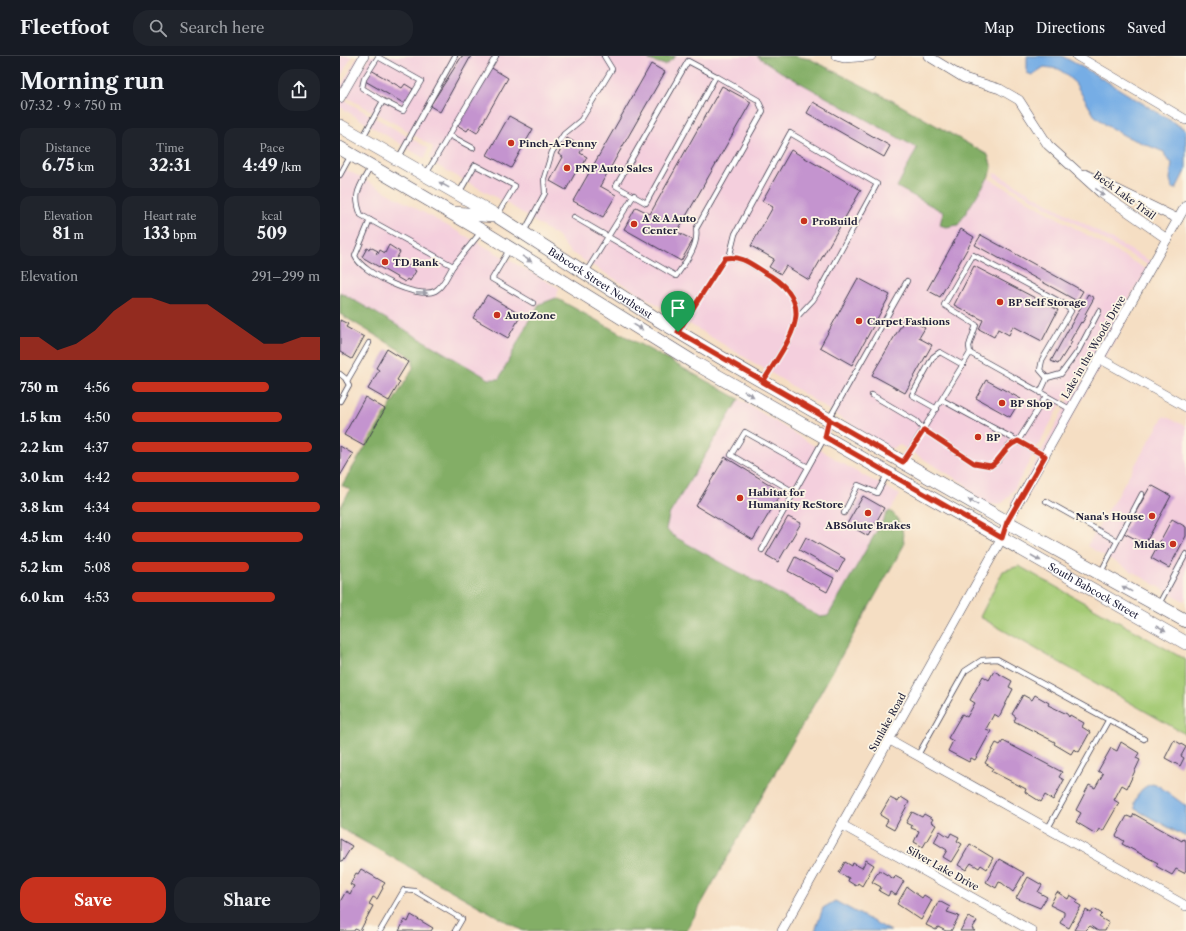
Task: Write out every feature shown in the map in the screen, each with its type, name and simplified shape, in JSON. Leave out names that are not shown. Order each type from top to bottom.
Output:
[{"type":"main road","name":"Babcock Street Northeast","points":[[340,126],[459,193],[524,232],[678,332],[1007,522]]},
{"type":"main road","name":"Babcock Street Northeast","points":[[346,151],[482,231],[694,362],[1002,538]]},
{"type":"main road","points":[[451,213],[497,216]]},
{"type":"main road","points":[[482,231],[524,232]]},
{"type":"main road","name":"South Babcock Street","points":[[1007,522],[1186,621]]},
{"type":"main road","name":"South Babcock Street","points":[[1002,538],[1186,643]]},
{"type":"street","points":[[340,98],[364,56]]},
{"type":"street","points":[[836,56],[844,58],[871,56]]},
{"type":"street","name":"Beck Lake Trail","points":[[928,56],[964,78],[1000,89],[1019,100],[1048,145],[1071,167],[1101,193],[1167,239]]},
{"type":"street","points":[[1077,56],[1186,120]]},
{"type":"street","name":"Beck Lake Trail","points":[[1071,167],[1178,219]]},
{"type":"street","name":"Lake in the Woods Drive","points":[[1007,522],[1186,205]]},
{"type":"street","points":[[1100,358],[1186,407]]},
{"type":"street","name":"Sunlake Road","points":[[782,931],[1002,538],[1007,522]]},
{"type":"street","points":[[890,740],[1186,906]]},
{"type":"street","name":"Silver Lake Drive","points":[[842,825],[1032,931]]},
{"type":"lane","points":[[398,159],[455,56]]},
{"type":"lane","points":[[426,174],[496,56]]},
{"type":"lane","points":[[524,232],[545,193],[544,178],[552,152],[564,134],[581,120],[612,69],[604,56]]},
{"type":"lane","points":[[378,57],[421,81],[403,111],[383,101],[362,88],[364,79],[378,57]]},
{"type":"lane","points":[[574,217],[676,276],[689,257],[697,236],[696,229],[763,111],[758,100],[716,76],[688,61],[616,186],[646,203],[716,76]]},
{"type":"lane","points":[[362,139],[383,101]]},
{"type":"lane","points":[[729,258],[735,234],[790,133],[877,184],[821,287],[813,300],[797,317]]},
{"type":"lane","points":[[449,135],[473,148]]},
{"type":"lane","points":[[340,175],[346,151]]},
{"type":"lane","points":[[459,193],[475,165],[515,186],[497,216]]},
{"type":"lane","points":[[371,166],[357,191],[356,202],[361,215],[453,266]]},
{"type":"lane","points":[[586,272],[634,195]]},
{"type":"lane","points":[[370,220],[355,256],[358,263],[381,278],[414,292],[432,293],[437,290],[453,266],[482,231]]},
{"type":"lane","points":[[509,248],[492,279],[533,303]]},
{"type":"lane","points":[[903,462],[937,409],[970,353],[969,346],[976,325],[944,305],[973,255],[1064,304],[1071,312],[1042,360],[1040,370],[1047,378]]},
{"type":"lane","points":[[678,332],[725,258],[736,256],[780,282],[791,292],[797,317],[790,339],[763,382]]},
{"type":"lane","points":[[762,550],[825,437],[829,419],[907,282]]},
{"type":"lane","points":[[1040,393],[1047,378],[1061,374],[1078,350],[1099,311]]},
{"type":"lane","points":[[347,381],[369,343]]},
{"type":"lane","points":[[937,409],[912,395],[933,357],[940,352],[963,365]]},
{"type":"lane","points":[[970,353],[1070,409]]},
{"type":"lane","points":[[340,374],[349,385],[340,402]]},
{"type":"lane","points":[[872,395],[916,420],[924,430],[974,463],[991,466],[999,460],[1008,446],[1018,441],[1046,396]]},
{"type":"lane","points":[[942,400],[1045,456]]},
{"type":"lane","points":[[794,492],[732,455],[745,432],[808,467]]},
{"type":"lane","points":[[844,513],[858,485],[877,493],[888,473]]},
{"type":"lane","points":[[1100,573],[1142,494]]},
{"type":"lane","points":[[1046,501],[1117,541]]},
{"type":"lane","points":[[1158,606],[1186,554]]},
{"type":"lane","points":[[918,755],[965,671],[982,660],[997,659],[1144,739]]},
{"type":"lane","points":[[1048,828],[1109,719]]},
{"type":"lane","points":[[380,931],[404,890],[415,891],[462,919],[455,931]]},
{"type":"shaded area","points":[[340,56],[352,56],[340,78]]},
{"type":"shaded area","points":[[358,56],[363,56],[342,99],[428,148],[425,159],[340,107],[340,88]]},
{"type":"shaded area","points":[[369,56],[652,56],[649,60],[665,65],[676,56],[757,56],[781,72],[918,148],[944,212],[940,225],[958,225],[988,178],[1146,269],[1090,367],[1067,393],[1015,488],[1004,502],[997,505],[983,503],[976,498],[965,484],[900,445],[893,448],[887,448],[781,379],[570,252],[558,237],[510,205],[438,166],[430,159],[433,147],[403,128],[346,97]]},
{"type":"shaded area","points":[[340,166],[559,288],[556,298],[539,304],[528,322],[499,379],[489,379],[340,292]]},
{"type":"shaded area","points":[[995,173],[1157,265],[1021,508],[1010,501],[1019,491],[1033,467],[1071,396],[1094,370],[1148,265],[994,177]]},
{"type":"shaded area","points":[[739,399],[855,471],[900,495],[890,511],[887,513],[828,616],[820,617],[808,612],[675,537],[666,529],[669,515]]},
{"type":"shaded area","points":[[1164,416],[1186,426],[1186,598],[1184,601],[1087,546]]},
{"type":"green space","points":[[652,56],[676,56],[665,65],[649,60]]},
{"type":"green space","points":[[757,56],[793,56],[810,59],[893,101],[988,155],[992,168],[988,178],[958,225],[946,227],[940,225],[943,212],[897,187],[917,148],[781,72]]},
{"type":"green space","points":[[340,292],[489,379],[499,379],[528,322],[540,304],[556,298],[739,399],[669,515],[666,529],[675,537],[820,617],[828,616],[887,513],[890,511],[897,518],[902,530],[904,545],[686,931],[523,931],[340,828],[340,508],[350,490],[342,485],[413,369],[413,358],[340,314]]},
{"type":"green space","points":[[1019,566],[1186,660],[1185,734],[980,617],[1003,571]]},
{"type":"water","points":[[1027,56],[1062,56],[1098,76],[1186,130],[1186,169],[1176,189],[1172,188],[1170,179],[1172,163],[1166,158],[1164,152],[1125,136],[1106,125],[1094,115],[1075,83],[1059,69],[1044,67],[1032,75],[1027,73]]},
{"type":"water","points":[[1152,784],[1159,786],[1186,806],[1186,837],[1135,809],[1134,803],[1139,794],[1145,787]]},
{"type":"water","points":[[835,901],[891,931],[815,931],[823,908]]},
{"type":"building","points":[[462,56],[471,56],[440,112],[430,106]]},
{"type":"building","points":[[651,64],[665,72],[600,186],[616,195],[603,217],[573,201]]},
{"type":"building","points":[[490,67],[508,78],[477,133],[469,128],[467,131],[457,125]]},
{"type":"building","points":[[371,70],[402,88],[405,84],[413,89],[405,104],[365,81]]},
{"type":"building","points":[[722,86],[751,102],[677,232],[693,240],[681,261],[624,229],[636,207],[650,214]]},
{"type":"building","points":[[813,102],[890,146],[884,157],[807,113]]},
{"type":"building","points":[[509,116],[533,129],[511,168],[487,155]]},
{"type":"building","points":[[567,138],[583,147],[580,153],[587,157],[582,167],[579,166],[566,190],[550,181],[563,157],[558,154]]},
{"type":"building","points":[[791,150],[861,190],[809,280],[786,266],[781,274],[769,267],[774,259],[751,246],[773,207],[762,201]]},
{"type":"building","points":[[961,229],[974,237],[940,297],[927,290]]},
{"type":"building","points":[[981,235],[1083,291],[1077,301],[975,245]]},
{"type":"building","points":[[389,245],[400,252],[396,259],[414,268],[413,269],[416,271],[410,281],[407,279],[405,282],[362,257],[367,248],[369,249],[370,247],[378,251],[376,253],[378,254],[380,250],[385,253]]},
{"type":"building","points":[[974,266],[1058,310],[1042,341],[1013,326],[1009,335],[998,329],[994,337],[979,329],[983,320],[954,305]]},
{"type":"building","points":[[858,278],[890,295],[852,365],[820,347]]},
{"type":"building","points":[[1088,294],[1094,298],[1085,314],[1087,315],[1082,323],[1081,322],[1070,341],[1072,342],[1058,364],[1051,361]]},
{"type":"building","points":[[487,295],[521,315],[508,338],[473,318]]},
{"type":"building","points":[[906,317],[925,328],[919,338],[932,345],[905,393],[872,375]]},
{"type":"building","points":[[340,320],[348,324],[346,327],[364,337],[352,359],[340,352]]},
{"type":"building","points":[[387,349],[408,362],[397,380],[400,382],[389,401],[368,389],[379,370],[376,368]]},
{"type":"building","points":[[986,380],[1021,399],[1010,417],[976,398]]},
{"type":"building","points":[[365,397],[385,409],[364,446],[344,435]]},
{"type":"building","points":[[340,446],[353,454],[340,476]]},
{"type":"building","points":[[725,457],[782,492],[753,540],[696,506]]},
{"type":"building","points":[[1151,485],[1171,496],[1145,544],[1124,533]]},
{"type":"building","points":[[863,496],[884,508],[868,536],[847,524]]},
{"type":"building","points":[[788,517],[801,523],[778,562],[766,555]]},
{"type":"building","points":[[1172,519],[1186,527],[1186,536],[1169,568],[1151,558]]},
{"type":"building","points":[[806,537],[845,559],[838,572],[799,550]]},
{"type":"building","points":[[795,557],[834,578],[827,592],[788,571]]},
{"type":"building","points":[[994,671],[1012,681],[1009,687],[1013,689],[999,717],[994,714],[986,729],[991,731],[975,760],[971,758],[969,762],[948,751],[953,741],[948,738],[962,714],[967,717],[975,703],[970,700],[983,676],[989,680]]},
{"type":"building","points":[[1023,695],[1032,700],[1035,695],[1049,703],[1048,705],[1067,714],[1069,717],[1070,715],[1084,723],[1082,727],[1090,732],[1079,752],[1074,749],[1071,754],[1054,744],[1055,742],[1014,721],[1016,717],[1012,714]]},
{"type":"building","points":[[1174,740],[1186,747],[1181,756],[1184,758],[1180,766],[1165,758]]},
{"type":"building","points":[[1003,741],[1062,772],[1059,777],[1064,780],[1053,800],[1045,795],[1041,802],[1025,792],[1026,789],[991,771],[993,768],[985,763],[996,743],[1000,745]]},
{"type":"building","points":[[1121,742],[1139,753],[1136,758],[1140,760],[1127,788],[1122,785],[1114,800],[1119,803],[1103,831],[1099,829],[1096,834],[1076,822],[1081,813],[1076,810],[1089,785],[1095,788],[1103,774],[1098,771],[1111,748],[1117,751]]},
{"type":"building","points":[[901,797],[909,802],[894,830],[885,825],[888,820],[880,815],[890,798],[898,802]]},
{"type":"building","points":[[912,812],[922,817],[924,814],[933,819],[931,822],[936,825],[923,847],[914,842],[919,831],[911,828],[912,826],[906,823]]},
{"type":"building","points":[[1134,814],[1182,841],[1183,839],[1186,841],[1186,870],[1184,873],[1176,869],[1172,875],[1156,866],[1158,863],[1122,844],[1124,841],[1116,836],[1127,816],[1132,818]]},
{"type":"building","points":[[940,831],[949,837],[951,833],[959,837],[957,841],[962,844],[951,862],[943,857],[947,850],[934,842]]},
{"type":"building","points":[[340,839],[352,846],[342,862],[340,861]]},
{"type":"building","points":[[970,844],[993,858],[987,869],[981,865],[979,868],[971,863],[966,870],[958,865]]},
{"type":"building","points":[[999,859],[1024,873],[1013,892],[1002,883],[999,882],[996,888],[986,882]]},
{"type":"building","points":[[866,860],[874,865],[862,886],[858,883],[856,886],[848,881],[849,878],[839,873],[845,862],[852,866],[853,863],[862,868]]},
{"type":"building","points":[[361,869],[385,883],[377,899],[373,897],[369,904],[373,906],[360,931],[355,929],[354,931],[340,931],[340,902],[346,891],[350,894],[354,886],[350,884],[356,873],[358,874]]},
{"type":"building","points":[[879,870],[894,879],[895,876],[904,881],[896,895],[890,892],[888,896],[879,891],[881,887],[872,882]]},
{"type":"building","points":[[1028,877],[1042,885],[1038,892],[1047,897],[1040,908],[1016,898]]},
{"type":"building","points":[[907,887],[922,898],[924,895],[932,900],[921,920],[897,904]]},
{"type":"building","points":[[1057,892],[1068,899],[1070,895],[1078,900],[1076,903],[1081,906],[1069,928],[1060,923],[1064,912],[1050,905]]},
{"type":"building","points":[[939,901],[950,907],[947,912],[959,916],[951,931],[946,931],[938,927],[936,930],[926,925]]},
{"type":"building","points":[[1094,909],[1102,914],[1099,917],[1109,923],[1105,931],[1098,931],[1090,926],[1085,931],[1074,930],[1086,910],[1091,913]]},
{"type":"building","points":[[411,915],[433,928],[431,931],[399,931],[405,920],[408,922]]},
{"type":"building","points":[[968,917],[977,921],[972,929],[975,931],[960,931]]},
{"type":"place","name":"Pinch-A-Penny","points":[[511,143]]},
{"type":"place","name":"PNP Auto Sales","points":[[567,168]]},
{"type":"place","name":"ProBuild","points":[[804,221]]},
{"type":"place","name":"A & A Auto Center","points":[[634,224]]},
{"type":"place","name":"TD Bank","points":[[385,262]]},
{"type":"place","name":"BP Self Storage","points":[[1000,302]]},
{"type":"place","name":"AutoZone","points":[[497,315]]},
{"type":"place","name":"Carpet Fashions","points":[[859,321]]},
{"type":"place","name":"BP Shop","points":[[1002,403]]},
{"type":"place","name":"BP","points":[[978,437]]},
{"type":"place","name":"Habitat for Humanity ReStore","points":[[740,498]]},
{"type":"place","name":"ABSolute Brakes","points":[[868,513]]},
{"type":"place","name":"Nana's House","points":[[1152,516]]},
{"type":"place","name":"Midas","points":[[1173,544]]},
{"type":"route","points":[[678,332],[720,357],[829,419],[825,437],[1002,538],[1007,522],[1045,456],[1018,441],[1008,446],[999,460],[991,466],[974,463],[924,430],[903,462],[763,382],[776,360],[790,339],[797,317],[791,292],[775,278],[736,256],[725,258],[678,332]]}]
